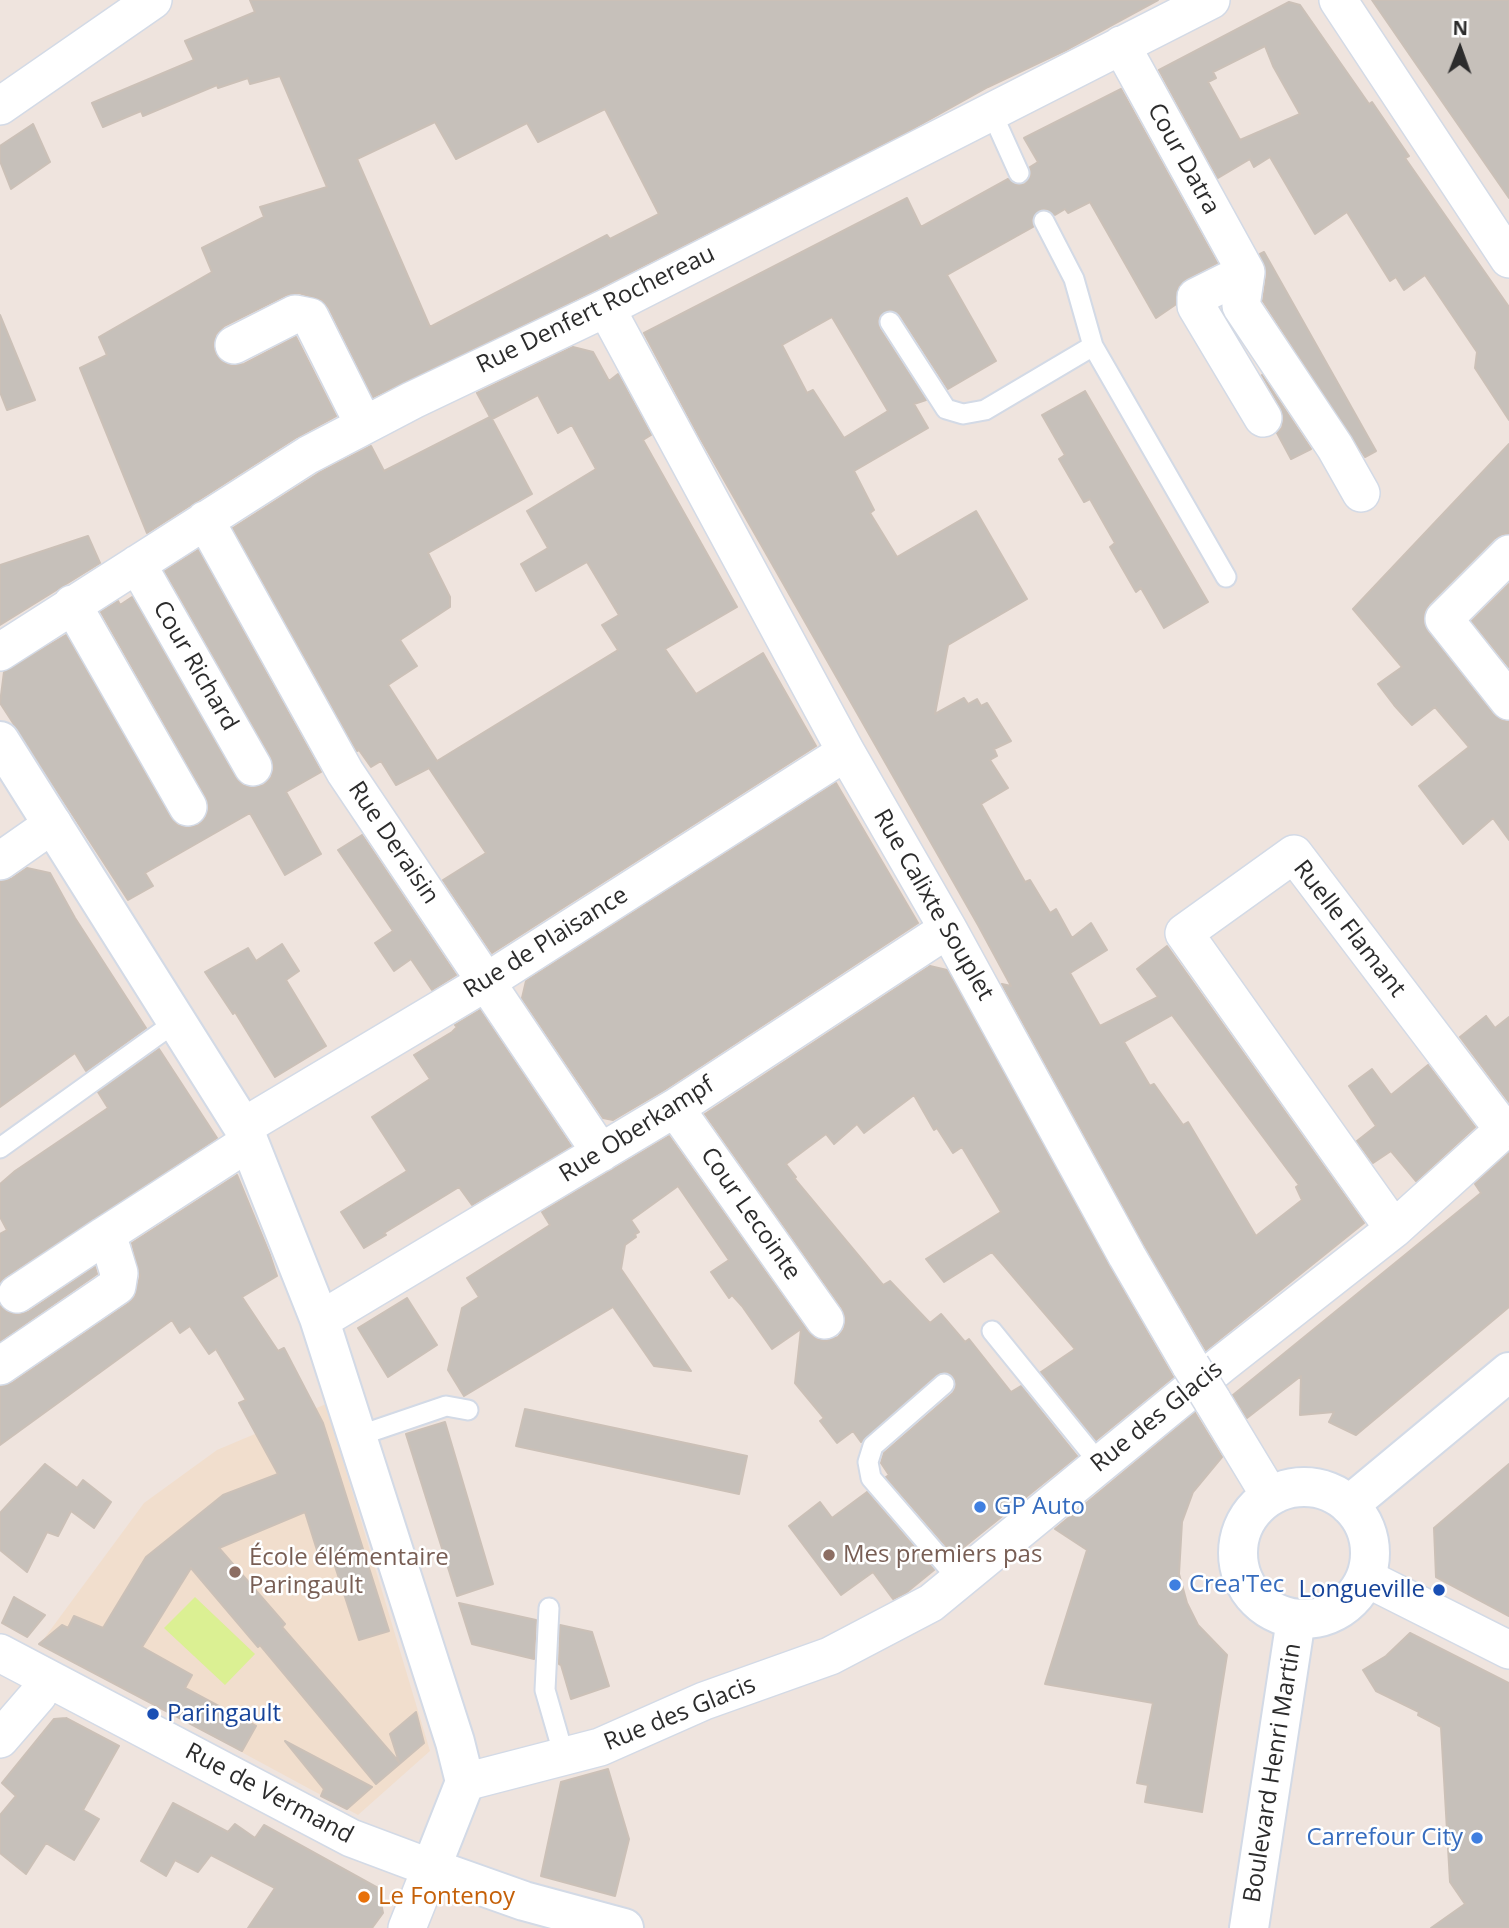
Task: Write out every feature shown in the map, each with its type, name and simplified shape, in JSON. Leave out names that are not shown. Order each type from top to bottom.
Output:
[{"type":"main road","points":[[0,741],[246,1135],[319,1318],[455,1742],[465,1782],[430,1868],[524,1901],[624,1928]]},
{"type":"main road","points":[[1349,1504],[1509,1372]]},
{"type":"main road","points":[[1302,1487],[1319,1489],[1349,1504],[1362,1520],[1369,1539],[1370,1559],[1366,1578],[1354,1597],[1338,1610],[1318,1618],[1296,1619],[1277,1613],[1259,1602],[1247,1586],[1239,1567],[1238,1547],[1243,1527],[1254,1510],[1270,1496],[1286,1489],[1302,1487]]},
{"type":"main road","name":"Boulevard Henri Martin","points":[[1249,1928],[1296,1619]]},
{"type":"street","points":[[0,106],[153,0]]},
{"type":"street","name":"Rue Denfert Rochereau","points":[[0,652],[308,455],[364,425],[606,308],[1211,0]]},
{"type":"street","points":[[1338,0],[1509,259]]},
{"type":"street","name":"Cour Datra","points":[[1121,45],[1246,272]]},
{"type":"street","points":[[1246,272],[1196,297],[1196,306],[1263,418]]},
{"type":"street","points":[[1246,272],[1241,306],[1335,447],[1361,493]]},
{"type":"street","name":"Rue Calixte Souplet","points":[[606,308],[846,752],[948,929],[1127,1256],[1270,1496]]},
{"type":"street","points":[[234,345],[295,314],[310,317],[364,425]]},
{"type":"street","name":"Rue Deraisin","points":[[205,520],[345,772],[601,1153]]},
{"type":"street","points":[[1509,554],[1444,619],[1509,701]]},
{"type":"street","name":"Cour Richard","points":[[137,564],[253,767]]},
{"type":"street","points":[[72,604],[188,807]]},
{"type":"street","name":"Rue de Plaisance","points":[[17,1294],[246,1135],[846,752]]},
{"type":"street","points":[[0,861],[53,824]]},
{"type":"street","name":"Ruelle Flamant","points":[[1394,1229],[1184,933],[1294,854],[1506,1127]]},
{"type":"street","name":"Rue Oberkampf","points":[[319,1318],[334,1312],[675,1108],[948,929]]},
{"type":"street","name":"Cour Lecointe","points":[[675,1108],[825,1320]]},
{"type":"street","name":"Rue des Glacis","points":[[465,1782],[600,1747],[704,1701],[830,1656],[931,1603],[1222,1364],[1394,1229],[1506,1127]]},
{"type":"street","points":[[0,1366],[117,1286],[119,1273],[112,1250],[104,1236]]},
{"type":"street","points":[[1366,1578],[1509,1650]]},
{"type":"street","name":"Rue de Vermand","points":[[0,1653],[351,1838],[430,1868]]},
{"type":"street","points":[[0,1739],[38,1695],[45,1678]]},
{"type":"street","points":[[407,1928],[430,1868]]},
{"type":"lane","points":[[991,111],[1019,173]]},
{"type":"lane","points":[[1044,221],[1074,279],[1093,346],[1226,577]]},
{"type":"lane","points":[[890,322],[946,409],[963,414],[985,410],[1093,346]]},
{"type":"lane","points":[[0,1148],[177,1021]]},
{"type":"lane","points":[[992,1331],[1100,1464]]},
{"type":"lane","points":[[944,1384],[873,1446],[868,1462],[872,1478],[959,1580]]},
{"type":"lane","points":[[358,1436],[446,1406],[468,1410]]},
{"type":"lane","points":[[549,1608],[545,1690],[564,1756]]},
{"type":"shaded area","name":"École élémentaire Paringault","points":[[326,1404],[430,1751],[358,1815],[47,1647],[43,1640],[144,1503],[217,1450]]},
{"type":"green space","points":[[195,1597],[255,1654],[225,1685],[164,1628]]},
{"type":"building","points":[[250,0],[1158,0],[1066,50],[988,87],[916,127],[597,289],[373,397],[329,308],[322,300],[299,293],[286,295],[224,326],[216,334],[213,345],[222,362],[232,366],[244,364],[296,337],[336,416],[297,437],[147,533],[80,368],[107,355],[99,337],[212,272],[202,248],[264,217],[260,207],[327,187],[280,76],[250,84],[248,78],[218,88],[217,85],[143,116],[141,111],[103,127],[92,103],[194,60],[185,41],[255,12]],"holes":[[[605,109],[659,214],[610,239],[607,235],[430,327],[357,159],[435,122],[456,159],[527,123],[538,142]]]},
{"type":"building","points":[[1372,0],[1509,0],[1509,198],[1414,61]]},
{"type":"building","points":[[1289,2],[1300,5],[1369,104],[1372,102],[1409,156],[1405,158],[1509,307],[1509,420],[1475,368],[1477,352],[1425,275],[1404,290],[1396,277],[1390,281],[1347,212],[1315,234],[1270,157],[1254,167],[1250,159],[1218,178],[1159,70]],"holes":[[[1265,46],[1300,114],[1240,140],[1208,82],[1216,78],[1213,72]]]},
{"type":"building","points":[[1121,89],[1217,263],[1186,279],[1178,287],[1175,305],[1156,318],[1090,202],[1068,213],[1065,209],[1055,215],[1045,209],[1038,211],[1032,220],[1033,227],[947,275],[996,361],[948,389],[900,315],[890,310],[879,316],[880,329],[926,400],[914,404],[928,428],[854,471],[874,510],[870,513],[897,557],[976,511],[1027,599],[948,645],[935,714],[964,698],[968,704],[977,699],[981,706],[987,703],[1011,741],[994,749],[997,756],[990,760],[1008,788],[981,804],[1025,882],[1030,880],[1050,913],[1056,909],[1072,938],[1091,923],[1107,950],[1070,973],[1100,1026],[1158,997],[1137,969],[1167,946],[1364,1223],[1206,1350],[1145,1246],[1002,984],[1011,986],[978,925],[699,436],[644,333],[907,198],[921,227],[1008,179],[1017,185],[1025,184],[1031,175],[1030,167],[1038,162],[1024,138]],"holes":[[[832,317],[888,411],[844,438],[813,390],[807,393],[782,345]],[[1172,1015],[1299,1185],[1296,1187],[1302,1200],[1256,1236],[1188,1122],[1183,1125],[1154,1084],[1150,1086],[1124,1042]]]},
{"type":"building","points":[[33,124],[50,162],[11,189],[0,161],[0,146]]},
{"type":"building","points":[[1264,252],[1376,451],[1365,457],[1263,301],[1267,273],[1260,254]]},
{"type":"building","points":[[0,315],[35,400],[7,410],[0,392]]},
{"type":"building","points":[[573,347],[593,352],[609,381],[618,374],[651,435],[643,440],[737,607],[665,649],[696,694],[763,653],[816,746],[492,953],[443,880],[486,853],[429,768],[396,785],[381,761],[371,767],[359,750],[357,751],[233,528],[319,473],[371,446],[384,471],[490,417],[477,393]],"holes":[[[538,395],[558,433],[572,425],[596,469],[527,511],[548,548],[521,564],[536,591],[587,562],[619,615],[602,625],[618,650],[437,761],[388,685],[417,666],[400,640],[450,607],[450,597],[428,553],[532,494],[492,419]]]},
{"type":"building","points":[[1262,375],[1311,449],[1291,459],[1277,433],[1282,428],[1284,418],[1281,408]]},
{"type":"building","points":[[1085,391],[1208,602],[1164,628],[1141,588],[1136,592],[1110,547],[1115,543],[1090,499],[1084,502],[1059,459],[1065,455],[1042,415]]},
{"type":"building","points":[[1509,444],[1509,534],[1494,539],[1429,604],[1424,613],[1428,632],[1493,714],[1509,722],[1509,840],[1493,818],[1463,844],[1419,786],[1469,747],[1435,707],[1412,725],[1394,705],[1378,684],[1402,667],[1353,609]]},
{"type":"building","points":[[88,536],[100,563],[0,625],[0,565]]},
{"type":"building","points":[[198,550],[321,772],[286,792],[321,854],[285,875],[250,813],[145,873],[153,886],[128,900],[0,703],[4,672],[66,635],[170,817],[177,825],[187,828],[199,825],[209,808],[206,797],[101,612],[118,601],[120,605],[132,597],[235,777],[242,785],[252,788],[264,785],[271,778],[274,768],[271,757],[165,571]]},
{"type":"building","points":[[1509,584],[1509,667],[1472,621]]},
{"type":"building","points":[[836,783],[918,923],[664,1090],[613,1120],[603,1118],[522,998],[526,981]]},
{"type":"building","points":[[362,835],[456,975],[432,990],[411,959],[394,971],[375,943],[393,931],[338,850]]},
{"type":"building","points":[[27,868],[50,873],[75,918],[146,1028],[86,1071],[75,1053],[0,1107],[0,882],[11,879]]},
{"type":"building","points":[[282,944],[299,971],[286,980],[326,1046],[275,1077],[235,1012],[233,1014],[205,972],[248,948],[256,961]]},
{"type":"building","points":[[930,966],[947,970],[1173,1377],[1096,1440],[1041,1372],[1075,1349],[992,1252],[944,1282],[926,1259],[1001,1212],[962,1147],[953,1153],[937,1128],[934,1130],[914,1095],[864,1133],[857,1124],[834,1144],[826,1134],[786,1164],[796,1177],[794,1178],[883,1285],[890,1281],[930,1323],[941,1314],[965,1342],[969,1339],[1011,1392],[1021,1386],[1077,1456],[954,1555],[886,1477],[889,1475],[881,1463],[884,1453],[953,1393],[956,1387],[954,1377],[947,1372],[936,1375],[861,1442],[853,1431],[837,1443],[820,1421],[824,1418],[795,1383],[801,1329],[772,1349],[742,1306],[732,1295],[729,1298],[711,1272],[729,1260],[678,1186],[631,1220],[639,1232],[625,1245],[621,1269],[691,1371],[654,1366],[613,1307],[464,1396],[448,1370],[462,1308],[479,1297],[467,1278],[550,1225],[542,1212],[669,1136],[808,1332],[816,1339],[826,1341],[838,1337],[844,1329],[846,1319],[842,1308],[705,1114]]},
{"type":"building","points":[[480,1010],[571,1146],[472,1205],[459,1187],[364,1248],[341,1212],[407,1171],[372,1117],[430,1079],[414,1055],[452,1032],[457,1027],[455,1025]]},
{"type":"building","points":[[1486,1016],[1495,1028],[1509,1017],[1509,1102],[1460,1037]]},
{"type":"building","points":[[159,1049],[217,1138],[0,1282],[0,1234],[7,1230],[0,1217],[0,1184],[108,1108],[98,1092]]},
{"type":"building","points":[[1428,1065],[1475,1127],[1416,1181],[1391,1151],[1373,1163],[1357,1141],[1376,1126],[1349,1086],[1372,1069],[1391,1095]]},
{"type":"building","points":[[1509,1153],[1509,1307],[1356,1435],[1329,1422],[1334,1412],[1300,1415],[1301,1376],[1247,1418],[1233,1395],[1481,1193],[1475,1184]]},
{"type":"building","points":[[237,1175],[277,1276],[242,1297],[278,1351],[284,1348],[323,1423],[389,1631],[359,1640],[334,1563],[322,1566],[305,1512],[219,1548],[285,1624],[282,1627],[399,1762],[390,1734],[416,1712],[424,1743],[376,1784],[260,1645],[258,1647],[191,1568],[142,1647],[192,1675],[185,1688],[256,1726],[242,1751],[39,1644],[62,1625],[68,1628],[74,1616],[103,1628],[146,1557],[223,1495],[278,1474],[239,1403],[246,1400],[216,1349],[209,1354],[190,1326],[180,1333],[172,1320],[0,1445],[0,1387],[12,1383],[129,1303],[135,1297],[140,1276],[132,1243]]},
{"type":"building","points":[[95,1267],[97,1274],[0,1341],[0,1306],[7,1312],[18,1315],[28,1312]]},
{"type":"building","points":[[407,1298],[437,1345],[388,1377],[358,1328]]},
{"type":"building","points":[[525,1409],[747,1456],[739,1494],[516,1446]]},
{"type":"building","points":[[1195,1413],[1222,1457],[1193,1492],[1182,1522],[1179,1574],[1187,1603],[1198,1625],[1227,1655],[1202,1812],[1145,1802],[1148,1785],[1137,1783],[1153,1703],[1045,1684],[1087,1550],[1055,1529]]},
{"type":"building","points":[[445,1422],[493,1584],[457,1596],[406,1434]]},
{"type":"building","points":[[45,1464],[77,1488],[83,1480],[111,1502],[94,1528],[71,1511],[58,1536],[47,1532],[27,1572],[0,1550],[0,1513]]},
{"type":"building","points":[[1509,1464],[1509,1616],[1436,1577],[1434,1528]]},
{"type":"building","points":[[867,1492],[934,1570],[907,1592],[893,1599],[873,1572],[841,1595],[789,1526],[820,1502],[832,1518]]},
{"type":"building","points":[[14,1597],[45,1615],[27,1637],[2,1623]]},
{"type":"building","points":[[459,1603],[536,1620],[534,1659],[472,1644]]},
{"type":"building","points":[[560,1625],[592,1632],[609,1686],[571,1699],[559,1664]]},
{"type":"building","points":[[1410,1633],[1509,1683],[1509,1928],[1431,1928],[1465,1904],[1450,1882],[1441,1727],[1418,1715],[1419,1712],[1376,1691],[1363,1670],[1386,1656]]},
{"type":"building","points":[[66,1718],[119,1746],[83,1810],[99,1819],[74,1860],[46,1843],[26,1874],[0,1853],[0,1815],[16,1796],[2,1783],[54,1719]]},
{"type":"building","points":[[285,1741],[372,1787],[347,1809],[321,1796],[324,1789]]},
{"type":"building","points":[[608,1769],[629,1839],[615,1896],[541,1876],[561,1782]]},
{"type":"building","points":[[173,1803],[228,1832],[235,1824],[255,1838],[264,1825],[378,1888],[383,1913],[372,1928],[248,1928],[275,1888],[211,1855],[198,1872],[175,1860],[166,1876],[141,1861]]},
{"type":"place","name":"GP Auto","points":[[980,1507]]},
{"type":"place","name":"Mes premiers pas","points":[[829,1555]]},
{"type":"place","name":"École élémentaire Paringault","points":[[235,1572]]},
{"type":"place","name":"Crea'Tec","points":[[1175,1585]]},
{"type":"place","name":"Longueville","points":[[1439,1590]]},
{"type":"place","name":"Paringault","points":[[153,1714]]},
{"type":"place","name":"Carrefour City","points":[[1477,1838]]},
{"type":"place","name":"Le Fontenoy","points":[[364,1897]]}]
